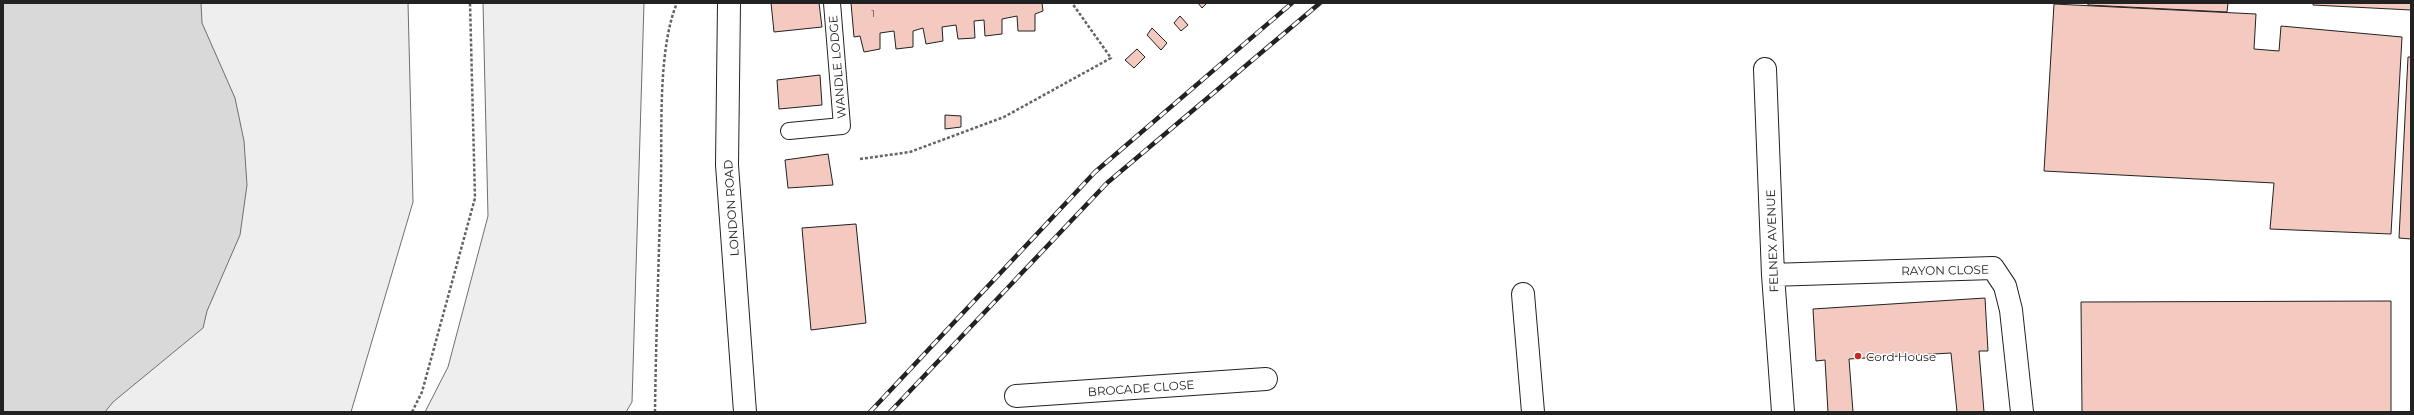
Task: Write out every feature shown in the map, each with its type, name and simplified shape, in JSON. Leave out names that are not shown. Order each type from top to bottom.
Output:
[{"type":"street","name":"LONDON ROAD","points":[[729,3],[727,166],[745,411]]},
{"type":"street","name":"FELNEX AVENUE","points":[[1765,69],[1773,275],[1783,412]]},
{"type":"street","name":"RAYON CLOSE","points":[[1773,275],[1993,268],[2005,286],[2011,310],[2022,412]]},
{"type":"street","points":[[1523,294],[1533,412]]},
{"type":"street","name":"BROCADE CLOSE","points":[[1016,396],[1266,379]]},
{"type":"lane","name":"WANDLE LODGE","points":[[788,131],[842,126],[832,3]]},
{"type":"path","points":[[412,412],[422,392],[475,198],[470,3]]},
{"type":"path","points":[[655,412],[662,115],[667,40],[671,18],[677,3]]},
{"type":"path","points":[[860,160],[910,152],[1004,117],[1111,58],[1072,3]]},
{"type":"shaded area","points":[[3,3],[408,3],[413,202],[351,412],[3,412]]},
{"type":"shaded area","points":[[3,3],[201,3],[202,23],[235,98],[244,141],[247,185],[240,235],[207,311],[203,328],[113,402],[105,412],[3,412]]},
{"type":"shaded area","points":[[483,3],[644,3],[632,402],[626,412],[425,412],[448,367],[488,216]]},
{"type":"building","points":[[771,3],[819,3],[822,27],[774,32]]},
{"type":"building","points":[[851,3],[1042,3],[1043,11],[1035,14],[1035,31],[1018,31],[1017,16],[1002,19],[1002,34],[985,36],[984,20],[974,21],[975,38],[958,39],[956,25],[942,27],[943,41],[926,44],[923,28],[913,31],[913,47],[896,49],[894,31],[880,33],[880,49],[864,52],[860,36],[854,37]]},
{"type":"building","points":[[1198,3],[1207,3],[1202,8]]},
{"type":"building","points":[[2088,3],[2228,3],[2227,12],[2088,5]]},
{"type":"building","points":[[2313,3],[2411,3],[2411,10],[2313,5]]},
{"type":"building","points":[[2054,4],[2256,14],[2254,49],[2279,51],[2281,26],[2402,37],[2391,234],[2270,229],[2274,183],[2044,171]]},
{"type":"building","points":[[1180,16],[1188,25],[1181,31],[1174,23]]},
{"type":"building","points":[[1152,28],[1167,43],[1161,50],[1147,35]]},
{"type":"building","points":[[1137,49],[1145,57],[1134,68],[1125,60]]},
{"type":"building","points":[[2408,57],[2411,57],[2411,239],[2399,238]]},
{"type":"building","points":[[820,75],[822,105],[779,109],[777,80]]},
{"type":"building","points":[[945,115],[961,116],[961,127],[945,129]]},
{"type":"building","points":[[828,154],[833,185],[788,188],[785,160]]},
{"type":"building","points":[[856,224],[866,323],[811,330],[802,228]]},
{"type":"building","name":"Cord House","points":[[1985,298],[1988,351],[1979,351],[1984,412],[1957,412],[1951,353],[1849,359],[1853,412],[1828,412],[1825,360],[1816,361],[1813,309]]},
{"type":"building","points":[[2391,301],[2391,412],[2082,412],[2081,302]]},
{"type":"railway","points":[[870,412],[1095,172],[1292,3]]},
{"type":"railway","points":[[890,412],[1107,183],[1320,3]]},
{"type":"place","name":"Cord House","points":[[1858,356]]}]
